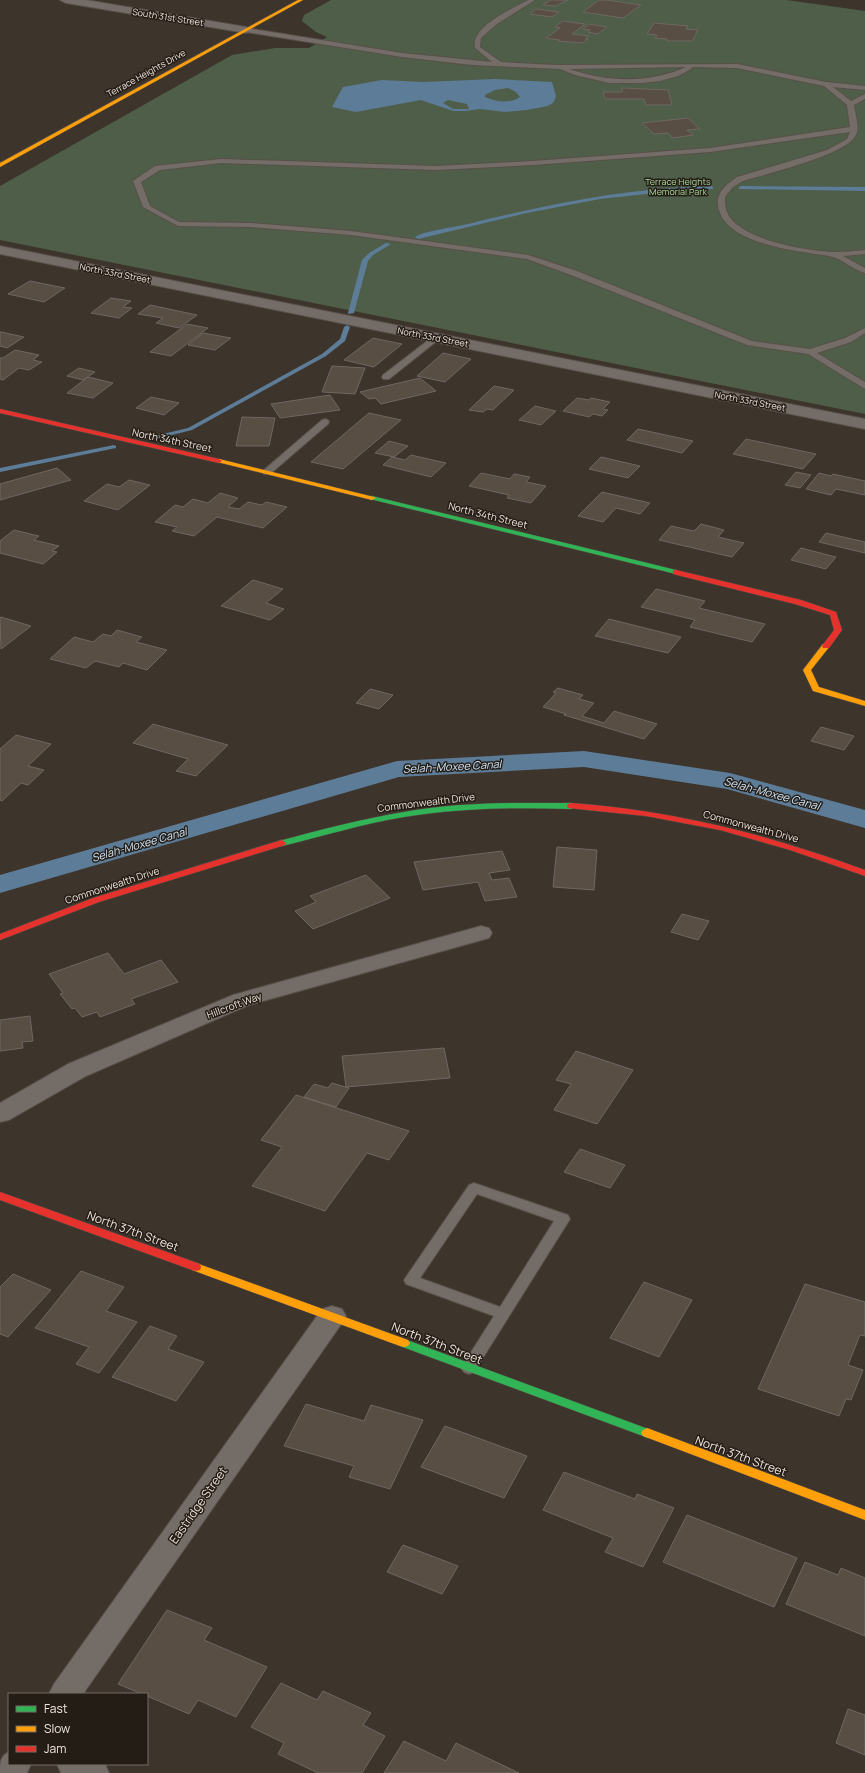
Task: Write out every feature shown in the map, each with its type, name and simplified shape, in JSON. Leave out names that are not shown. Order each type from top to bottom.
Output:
[{"type":"street","name":"South 31st Street","points":[[71,0],[246,30]]},
{"type":"street","name":"Terrace Heights Drive","points":[[0,164],[301,0]]},
{"type":"street","name":"North 33rd Street","points":[[0,250],[865,424]]},
{"type":"street","name":"North 34th Street","points":[[0,411],[139,444],[267,472],[798,602],[833,614],[838,630],[807,670],[816,689],[865,704]]},
{"type":"street","name":"Commonwealth Drive","points":[[0,937],[80,905],[272,846],[333,829],[406,814],[479,806],[613,809],[688,820],[765,838],[865,873]]},
{"type":"street","name":"Hillcroft Way","points":[[0,1114],[77,1070],[241,1000],[482,933]]},
{"type":"street","name":"North 37th Street","points":[[0,1196],[332,1316],[865,1515]]},
{"type":"street","name":"Eastridge Street","points":[[66,1693],[332,1316]]},
{"type":"street","points":[[8,1773],[14,1765]]},
{"type":"street","points":[[75,1765],[93,1773]]},
{"type":"lane","points":[[498,63],[484,54],[477,47],[478,38],[484,30],[532,0]]},
{"type":"lane","points":[[246,30],[402,55],[472,63],[556,66],[737,66],[826,84],[865,88]]},
{"type":"lane","points":[[556,66],[574,74],[600,80],[620,82],[643,81],[663,77],[684,70],[693,65]]},
{"type":"lane","points":[[826,84],[850,104],[854,129],[853,135],[849,140],[830,152],[740,179],[730,185],[721,197],[723,214],[729,222],[749,235],[784,247],[833,254],[865,252]]},
{"type":"lane","points":[[850,104],[865,96]]},
{"type":"lane","points":[[854,129],[710,150],[525,164],[436,168],[221,161],[158,168],[137,181],[146,207],[178,224],[250,225],[350,233],[528,257],[574,273],[750,343],[810,352],[865,386]]},
{"type":"lane","points":[[833,254],[865,270]]},
{"type":"lane","points":[[810,352],[848,340],[865,330]]},
{"type":"lane","points":[[386,377],[435,338]]},
{"type":"lane","points":[[267,472],[325,422]]},
{"type":"lane","points":[[469,1368],[563,1219],[474,1188],[411,1280],[503,1314]]},
{"type":"green space","name":"Terrace Heights Memorial Park","points":[[331,0],[787,0],[865,11],[865,414],[0,240],[0,186],[232,55],[275,48],[309,48],[327,37],[316,32],[302,21],[304,15]]},
{"type":"water","points":[[495,79],[552,82],[556,96],[554,102],[548,106],[505,112],[480,109],[453,111],[421,100],[356,112],[332,107],[343,87],[382,80],[423,82]],"holes":[[[508,88],[516,92],[520,97],[512,101],[503,102],[485,97],[485,95],[495,90]],[[448,100],[467,104],[469,109],[453,109],[443,103]]]},
{"type":"building","points":[[550,0],[568,0],[555,6],[543,5]]},
{"type":"building","points":[[599,0],[641,5],[623,18],[583,12]]},
{"type":"building","points":[[536,9],[559,12],[552,17],[530,14]]},
{"type":"building","points":[[563,21],[585,24],[572,34],[589,36],[585,39],[588,39],[583,43],[558,41],[560,40],[546,38],[560,28],[555,27]]},
{"type":"building","points":[[654,23],[688,26],[686,29],[698,30],[692,41],[666,41],[667,39],[655,38],[657,35],[647,34]]},
{"type":"building","points":[[589,24],[607,27],[598,34],[588,32],[590,30],[583,29]]},
{"type":"building","points":[[622,88],[668,90],[672,105],[646,105],[644,99],[605,99],[603,92],[622,92]]},
{"type":"building","points":[[688,118],[700,129],[687,130],[693,135],[673,138],[668,133],[654,134],[642,123]]},
{"type":"building","points":[[30,281],[65,288],[44,302],[8,294]]},
{"type":"building","points":[[111,298],[131,301],[123,307],[132,308],[119,318],[91,313]]},
{"type":"building","points":[[150,305],[197,315],[179,328],[156,323],[163,318],[138,314]]},
{"type":"building","points":[[187,324],[208,328],[171,356],[150,352]]},
{"type":"building","points":[[0,332],[24,337],[7,348],[0,346]]},
{"type":"building","points":[[203,333],[231,338],[215,350],[188,345]]},
{"type":"building","points":[[373,338],[402,344],[374,367],[344,360]]},
{"type":"building","points":[[15,350],[39,355],[33,360],[42,362],[29,370],[19,368],[3,380],[0,379],[0,358],[3,358]]},
{"type":"building","points":[[443,353],[471,359],[445,382],[417,376]]},
{"type":"building","points":[[332,366],[365,368],[355,394],[322,392]]},
{"type":"building","points":[[79,368],[95,372],[83,380],[67,376]]},
{"type":"building","points":[[88,377],[113,383],[93,398],[67,393]]},
{"type":"building","points":[[420,378],[436,391],[381,404],[375,398],[369,399],[360,392]]},
{"type":"building","points":[[494,386],[514,390],[493,410],[487,409],[483,412],[469,410]]},
{"type":"building","points":[[330,395],[340,410],[280,418],[271,404]]},
{"type":"building","points":[[151,397],[179,403],[164,415],[136,408]]},
{"type":"building","points":[[577,398],[589,400],[591,398],[610,402],[603,409],[608,410],[602,416],[593,414],[589,417],[563,411]]},
{"type":"building","points":[[535,406],[556,411],[541,425],[519,420]]},
{"type":"building","points":[[369,413],[401,420],[343,469],[311,462]]},
{"type":"building","points":[[242,417],[275,418],[269,446],[236,446]]},
{"type":"building","points":[[638,429],[693,441],[682,453],[627,440]]},
{"type":"building","points":[[746,439],[816,454],[803,469],[733,454]]},
{"type":"building","points":[[389,441],[408,446],[394,457],[375,453]]},
{"type":"building","points":[[411,455],[446,463],[431,477],[383,465],[392,457],[405,460]]},
{"type":"building","points":[[601,457],[640,466],[628,478],[589,469]]},
{"type":"building","points":[[57,468],[71,480],[0,500],[0,484]]},
{"type":"building","points":[[796,472],[811,475],[800,488],[785,485]]},
{"type":"building","points":[[481,473],[510,479],[514,474],[530,477],[526,482],[546,486],[531,503],[507,498],[509,495],[469,486]]},
{"type":"building","points":[[819,473],[831,476],[833,474],[865,481],[865,495],[836,489],[831,495],[806,489]]},
{"type":"building","points":[[129,480],[150,485],[118,510],[84,501],[107,484],[119,487]]},
{"type":"building","points":[[602,492],[650,503],[640,514],[616,508],[603,522],[578,516]]},
{"type":"building","points":[[220,493],[238,498],[228,507],[239,509],[248,502],[262,505],[266,502],[287,507],[263,528],[217,517],[194,536],[172,531],[177,527],[155,522],[175,505],[183,507],[193,499],[208,503]]},
{"type":"building","points":[[701,524],[724,530],[718,537],[744,543],[732,557],[659,540],[671,526],[694,531]]},
{"type":"building","points":[[14,530],[39,536],[34,540],[59,546],[52,551],[57,552],[43,564],[0,553],[0,541]]},
{"type":"building","points":[[826,533],[865,542],[865,553],[819,542]]},
{"type":"building","points":[[801,548],[836,557],[826,569],[791,560]]},
{"type":"building","points":[[253,580],[283,589],[266,603],[284,609],[270,620],[221,606]]},
{"type":"building","points":[[656,589],[705,601],[699,608],[765,624],[752,642],[690,627],[695,620],[641,607]]},
{"type":"building","points":[[1,617],[31,626],[1,649],[0,618]]},
{"type":"building","points":[[609,619],[681,637],[668,653],[595,636]]},
{"type":"building","points":[[117,630],[142,637],[136,642],[167,650],[147,670],[123,663],[119,667],[95,661],[86,668],[50,659],[74,637],[93,642],[103,634],[111,636]]},
{"type":"building","points":[[558,688],[583,695],[579,699],[594,703],[582,716],[604,723],[614,711],[657,724],[644,739],[564,715],[566,714],[543,707],[556,693],[553,692]]},
{"type":"building","points":[[370,689],[393,695],[379,709],[356,703]]},
{"type":"building","points":[[153,724],[228,745],[196,776],[176,771],[188,759],[133,743]]},
{"type":"building","points":[[821,727],[854,736],[844,750],[811,741]]},
{"type":"building","points":[[16,735],[51,744],[28,766],[44,770],[28,785],[21,783],[2,801],[0,800],[0,749]]},
{"type":"building","points":[[557,847],[597,850],[594,890],[553,887]]},
{"type":"building","points":[[502,851],[510,870],[489,873],[492,880],[509,878],[517,897],[485,901],[478,882],[423,890],[414,862]]},
{"type":"building","points":[[366,875],[390,898],[313,929],[295,911],[316,902],[310,896]]},
{"type":"building","points":[[682,914],[709,921],[698,940],[671,932]]},
{"type":"building","points":[[108,953],[124,974],[161,960],[178,982],[131,999],[135,1004],[100,1017],[97,1012],[82,1017],[75,1008],[72,1009],[60,994],[63,993],[49,974]]},
{"type":"building","points":[[30,1016],[33,1041],[22,1042],[23,1048],[0,1051],[0,1020]]},
{"type":"building","points":[[444,1048],[450,1078],[346,1087],[342,1056]]},
{"type":"building","points":[[576,1051],[633,1070],[597,1124],[554,1110],[571,1084],[556,1080]]},
{"type":"building","points":[[332,1083],[349,1088],[336,1107],[304,1097],[314,1084],[328,1088]]},
{"type":"building","points":[[296,1095],[409,1131],[389,1160],[367,1153],[325,1211],[252,1186],[282,1147],[261,1140]]},
{"type":"building","points":[[580,1149],[625,1165],[610,1188],[564,1172]]},
{"type":"building","points":[[81,1271],[124,1287],[106,1311],[137,1322],[99,1373],[76,1364],[89,1347],[35,1328]]},
{"type":"building","points":[[13,1274],[51,1290],[8,1337],[0,1334],[0,1287]]},
{"type":"building","points":[[644,1282],[692,1300],[659,1357],[610,1338]]},
{"type":"building","points":[[805,1284],[865,1302],[865,1336],[860,1335],[848,1365],[863,1370],[851,1400],[846,1399],[839,1416],[758,1389]]},
{"type":"building","points":[[150,1326],[177,1336],[168,1349],[204,1362],[176,1401],[112,1377]]},
{"type":"building","points":[[306,1404],[364,1421],[371,1405],[423,1420],[390,1489],[349,1477],[354,1466],[284,1446]]},
{"type":"building","points":[[445,1426],[527,1456],[504,1498],[421,1467]]},
{"type":"building","points":[[564,1472],[635,1499],[637,1494],[674,1508],[643,1567],[605,1552],[613,1538],[543,1510]]},
{"type":"building","points":[[687,1515],[797,1558],[774,1607],[663,1562]]},
{"type":"building","points":[[403,1545],[458,1566],[442,1594],[387,1572]]},
{"type":"building","points":[[805,1562],[838,1575],[841,1568],[865,1578],[865,1636],[786,1604]]},
{"type":"building","points":[[167,1610],[212,1628],[204,1640],[267,1667],[236,1717],[198,1700],[189,1714],[148,1696],[148,1693],[140,1693],[118,1684]]},
{"type":"building","points":[[281,1683],[317,1700],[323,1691],[371,1713],[363,1725],[385,1736],[362,1773],[318,1773],[278,1754],[284,1743],[251,1727]]},
{"type":"building","points":[[848,1709],[865,1715],[865,1755],[836,1743]]},
{"type":"building","points":[[404,1741],[446,1761],[456,1743],[519,1773],[384,1773]]},
{"type":"waterway","points":[[418,237],[600,197],[637,192],[711,188]]},
{"type":"waterway","points":[[741,188],[865,189]]},
{"type":"waterway","points":[[351,313],[365,260],[371,254],[388,244]]},
{"type":"waterway","points":[[152,438],[190,429],[324,355],[343,340],[347,327]]},
{"type":"waterway","points":[[0,470],[114,447]]},
{"type":"waterway","name":"Selah-Moxee Canal","points":[[0,884],[397,769],[584,759],[730,781],[865,819]]},
{"type":"traffic: fast","points":[[372,498],[676,572]]},
{"type":"traffic: fast","points":[[282,843],[363,822],[425,811],[492,806],[571,806]]},
{"type":"traffic: fast","points":[[404,1343],[647,1433]]},
{"type":"traffic: slow","points":[[0,165],[301,0]]},
{"type":"traffic: slow","points":[[219,461],[372,498]]},
{"type":"traffic: slow","points":[[826,646],[807,670],[816,689],[865,704]]},
{"type":"traffic: slow","points":[[196,1267],[404,1343]]},
{"type":"traffic: slow","points":[[647,1433],[865,1515]]},
{"type":"traffic: jam","points":[[0,411],[219,461]]},
{"type":"traffic: jam","points":[[676,572],[798,602],[833,614],[838,630],[826,646]]},
{"type":"traffic: jam","points":[[571,806],[646,813],[684,819],[757,837],[794,848],[865,873]]},
{"type":"traffic: jam","points":[[0,937],[96,900],[282,843]]},
{"type":"traffic: jam","points":[[0,1196],[196,1267]]}]
